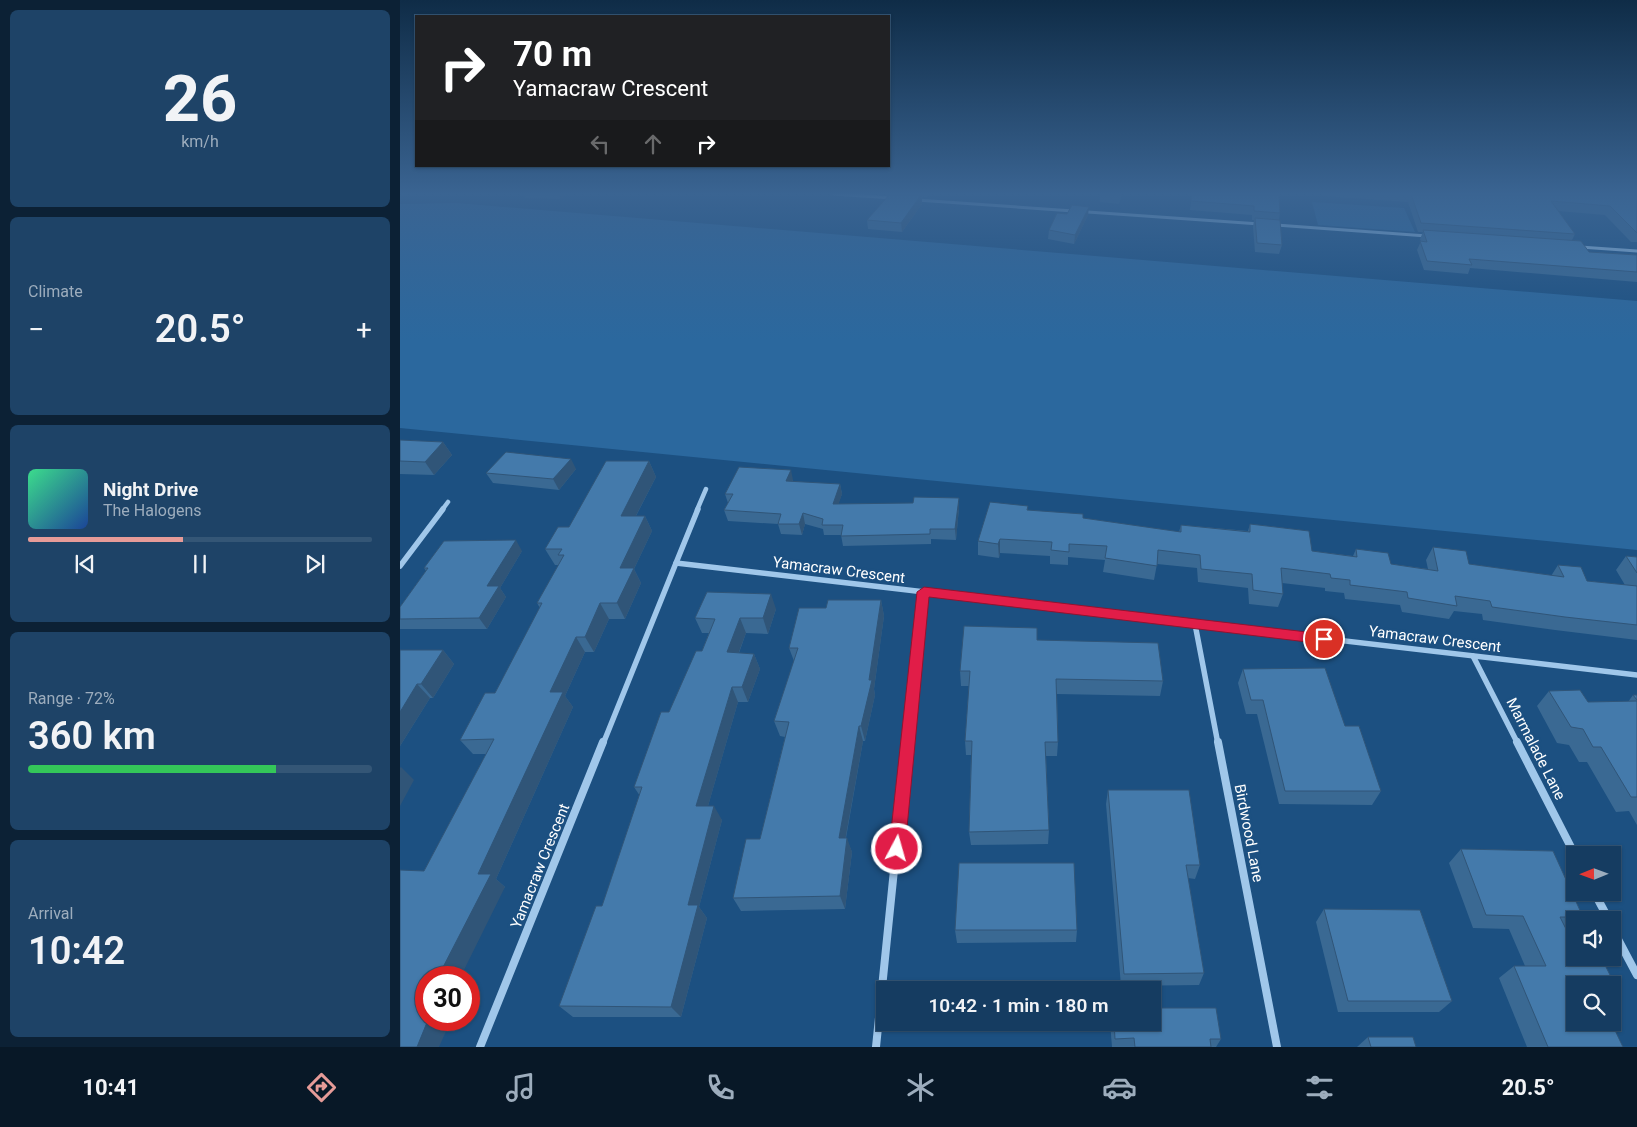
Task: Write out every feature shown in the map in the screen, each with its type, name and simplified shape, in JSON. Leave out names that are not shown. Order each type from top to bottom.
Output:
[{"type":"street","points":[[1578,247],[1637,251]]},
{"type":"street","points":[[676,563],[706,489]]},
{"type":"street","points":[[400,566],[448,502]]},
{"type":"street","name":"Yamacraw Crescent","points":[[480,1047],[676,563],[1637,674]]},
{"type":"street","points":[[876,1047],[924,592]]},
{"type":"street","name":"Birdwood Lane","points":[[1195,624],[1277,1047]]},
{"type":"street","name":"Marmalade Lane","points":[[1473,656],[1570,846]]},
{"type":"street","points":[[1621,945],[1637,975]]},
{"type":"shaded area","points":[[400,243],[937,243],[1637,301],[1637,550],[400,428]]},
{"type":"building","points":[[1257,243],[1282,243],[1282,245]]},
{"type":"building","points":[[1421,243],[1582,243],[1589,252],[1637,255],[1637,272],[1469,259],[1472,265],[1427,261]]},
{"type":"building","points":[[400,440],[443,442],[425,462],[400,461]]},
{"type":"building","points":[[506,452],[571,459],[553,479],[486,473]]},
{"type":"building","points":[[606,461],[649,461],[621,516],[645,516],[620,568],[634,568],[617,603],[600,603],[585,637],[576,637],[550,692],[563,692],[478,874],[491,874],[444,966],[415,966],[415,1031],[424,1031],[417,1047],[400,1047],[400,870],[424,871],[494,739],[460,740],[485,693],[495,693],[542,603],[537,603],[564,555],[558,555],[562,549],[545,549],[558,527],[569,527]]},
{"type":"building","points":[[739,467],[791,470],[786,481],[840,484],[833,504],[913,503],[914,497],[959,498],[955,529],[930,529],[930,534],[841,536],[843,525],[822,525],[823,519],[803,513],[799,524],[778,524],[781,514],[724,510],[733,494],[725,494]]},
{"type":"building","points":[[990,502],[1028,506],[1027,510],[1083,514],[1083,518],[1181,532],[1181,525],[1250,532],[1250,524],[1309,531],[1312,551],[1357,557],[1356,549],[1388,553],[1391,564],[1438,571],[1433,547],[1466,551],[1469,564],[1564,577],[1558,565],[1581,567],[1587,581],[1637,586],[1637,625],[1492,607],[1490,601],[1455,596],[1457,606],[1408,598],[1407,592],[1350,585],[1350,580],[1331,578],[1330,574],[1281,568],[1283,594],[1253,590],[1252,574],[1201,569],[1200,555],[1158,550],[1157,566],[1105,558],[1107,546],[1069,544],[1069,552],[1051,550],[1052,542],[1000,539],[998,544],[978,541]]},
{"type":"building","points":[[516,540],[487,586],[499,586],[479,618],[400,619],[400,607],[428,568],[424,568],[444,541]]},
{"type":"building","points":[[1626,556],[1637,557],[1637,573]]},
{"type":"building","points":[[707,592],[771,594],[763,618],[740,618],[727,652],[754,654],[742,687],[732,687],[696,806],[714,806],[688,905],[698,905],[671,1007],[559,1006],[596,906],[602,906],[642,787],[634,787],[661,712],[669,712],[696,651],[702,651],[715,619],[695,618]]},
{"type":"building","points":[[828,600],[881,600],[869,680],[872,680],[861,726],[859,726],[839,838],[847,838],[840,896],[733,898],[746,839],[760,839],[789,722],[774,721],[798,648],[789,648],[799,608],[826,608]]},
{"type":"building","points":[[964,626],[1037,628],[1037,640],[1158,643],[1163,681],[1056,679],[1058,742],[1045,742],[1049,830],[969,832],[972,741],[965,741],[970,671],[960,671]]},
{"type":"building","points":[[400,650],[443,650],[421,684],[417,684],[400,712]]},
{"type":"building","points":[[1325,668],[1345,726],[1359,726],[1381,791],[1285,791],[1263,700],[1251,700],[1243,669]]},
{"type":"building","points":[[1580,690],[1588,702],[1637,701],[1637,797],[1631,797],[1601,747],[1593,747],[1583,729],[1571,727],[1549,691]]},
{"type":"building","points":[[1108,790],[1189,790],[1200,865],[1186,865],[1204,973],[1124,974]]},
{"type":"building","points":[[1461,849],[1553,851],[1566,880],[1566,901],[1576,901],[1580,911],[1566,911],[1566,917],[1560,917],[1566,929],[1566,966],[1606,966],[1610,976],[1566,976],[1566,1031],[1615,1031],[1623,1047],[1548,1047],[1514,966],[1546,966],[1523,916],[1486,915]]},
{"type":"building","points":[[959,863],[1074,863],[1077,930],[955,930]]},
{"type":"building","points":[[1324,909],[1420,910],[1452,1001],[1348,1001]]},
{"type":"building","points":[[1161,1008],[1216,1008],[1221,1039],[1210,1039],[1211,1047],[1135,1047],[1134,1038],[1115,1039],[1115,1031],[1161,1031]]},
{"type":"building","points":[[1368,1037],[1413,1037],[1416,1047],[1371,1047]]},
{"type":"route","points":[[897,849],[924,592],[1324,639]]}]
